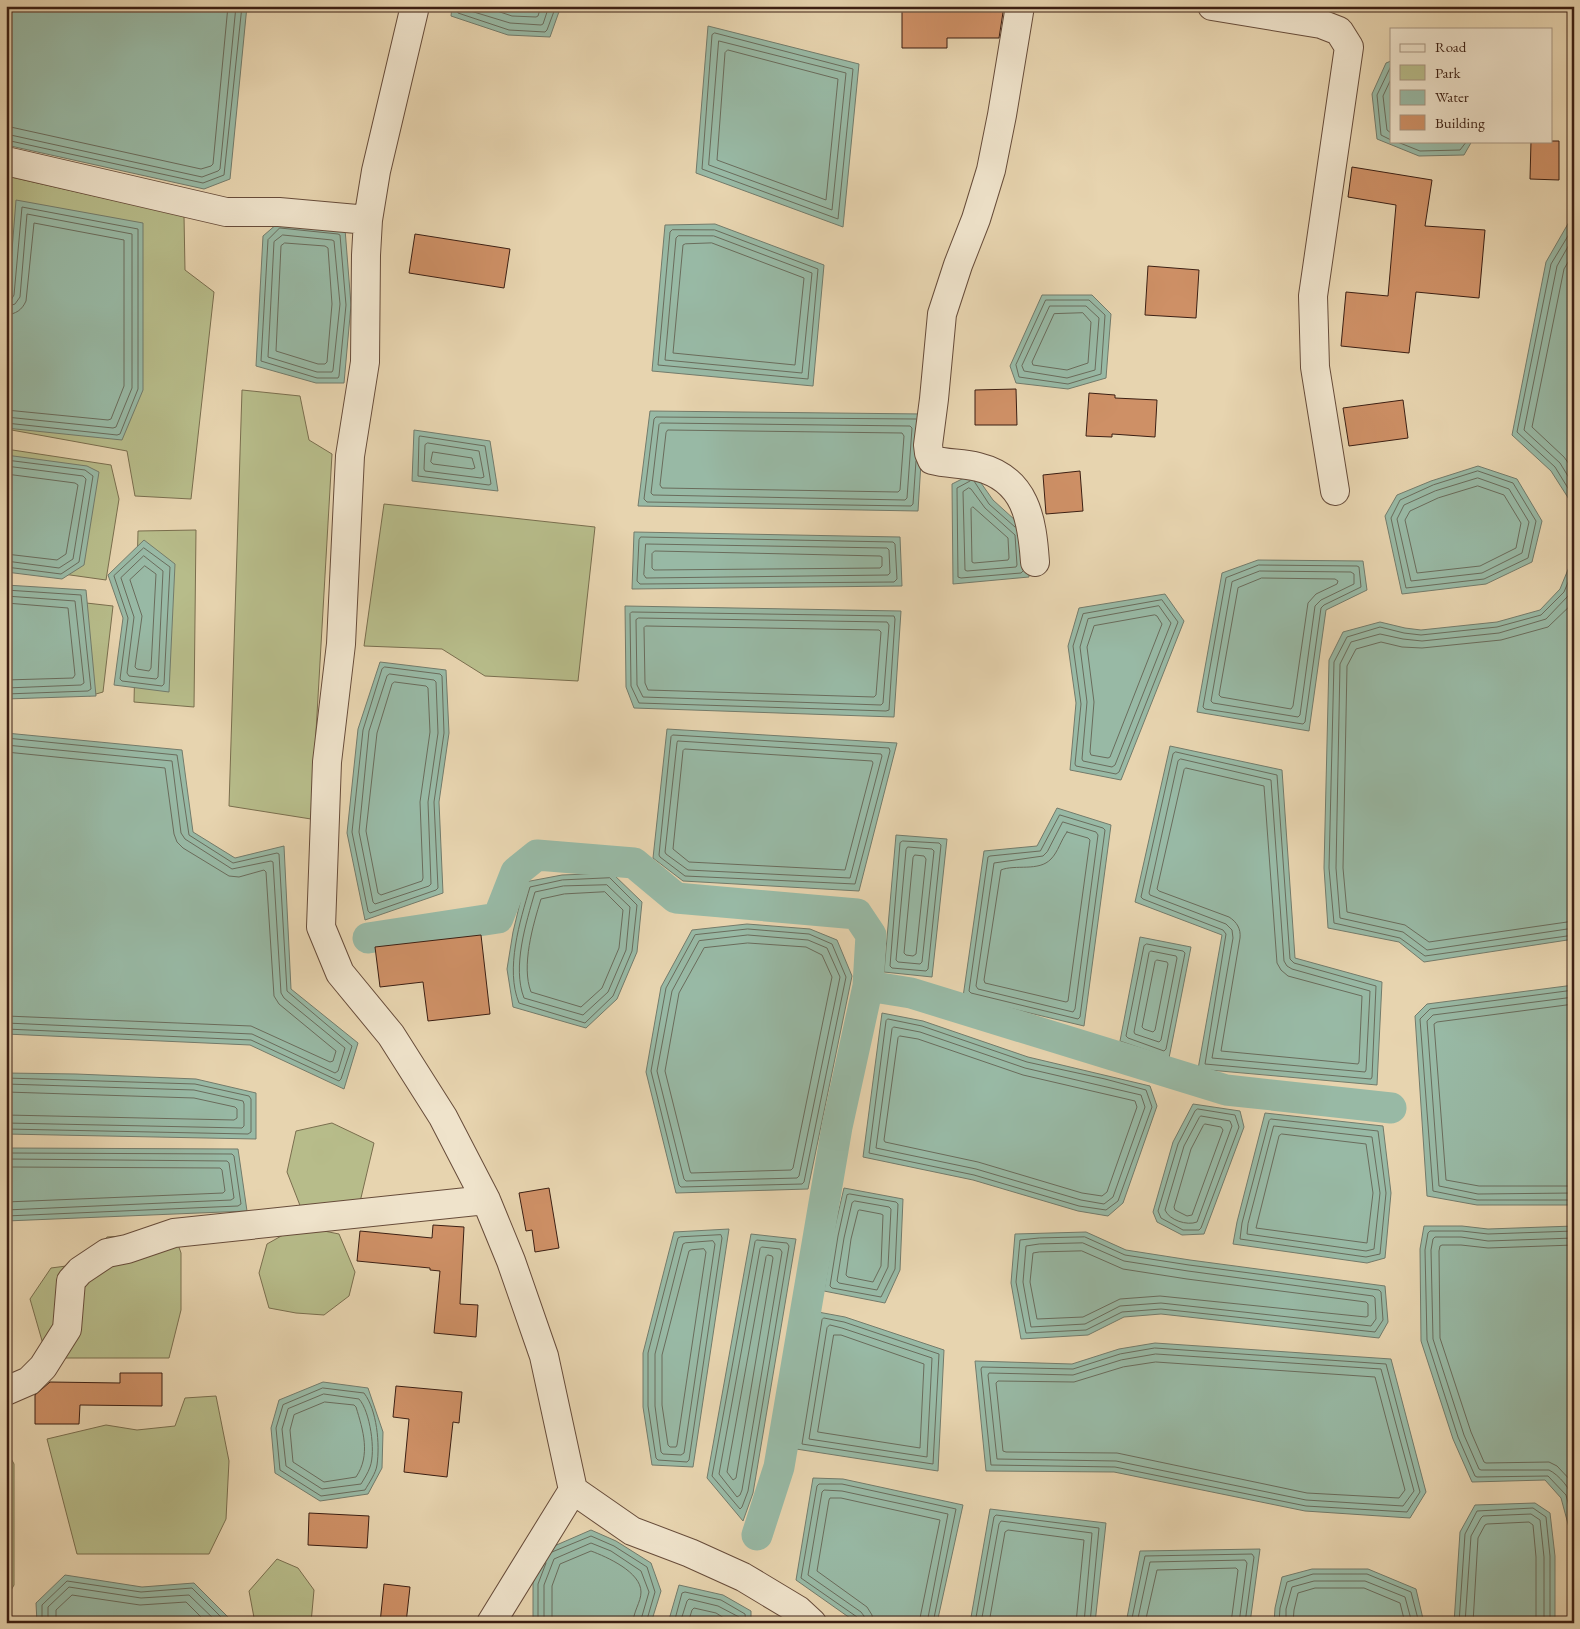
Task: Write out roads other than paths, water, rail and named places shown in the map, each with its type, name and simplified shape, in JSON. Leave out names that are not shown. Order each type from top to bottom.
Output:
[{"type":"street","points":[[415,6],[376,171],[368,220],[365,362],[350,456],[341,644],[327,762],[321,926],[340,973],[391,1035],[443,1117],[486,1200],[511,1261],[544,1356],[573,1490],[632,1531],[690,1553],[742,1577],[798,1610],[812,1623]]},
{"type":"street","points":[[1020,6],[991,170],[976,219],[942,314],[928,445],[932,460],[980,468],[996,475],[1013,486],[1028,510],[1035,562]]},
{"type":"street","points":[[1212,6],[1321,24],[1339,31],[1348,48],[1313,296],[1315,367],[1335,491]]},
{"type":"street","points":[[6,161],[226,212],[279,212],[368,220]]},
{"type":"street","points":[[6,1391],[29,1382],[43,1367],[67,1329],[70,1281],[80,1271],[107,1253],[127,1249],[174,1233],[486,1200]]},
{"type":"street","points":[[491,1623],[573,1490]]},
{"type":"water","points":[[6,6],[247,6],[230,179],[204,189],[6,145]]},
{"type":"water","points":[[452,6],[561,6],[550,37],[508,35],[451,16]]},
{"type":"water","points":[[708,26],[859,64],[843,227],[696,173]]},
{"type":"water","points":[[1390,61],[1390,142],[1471,142],[1464,155],[1419,156],[1377,139],[1372,94],[1386,63]]},
{"type":"water","points":[[16,200],[143,223],[143,390],[122,440],[6,428],[6,327]]},
{"type":"water","points":[[1574,221],[1574,507],[1551,471],[1512,435],[1546,262],[1569,222]]},
{"type":"water","points":[[278,223],[345,229],[351,305],[344,383],[316,383],[256,366],[263,236]]},
{"type":"water","points":[[715,224],[824,265],[813,386],[652,371],[665,225]]},
{"type":"water","points":[[1042,295],[1092,295],[1111,314],[1106,378],[1068,389],[1016,383],[1010,366]]},
{"type":"water","points":[[650,411],[924,414],[918,511],[638,506]]},
{"type":"water","points":[[414,430],[490,441],[498,491],[412,481]]},
{"type":"water","points":[[6,455],[87,466],[99,472],[84,565],[62,579],[6,572]]},
{"type":"water","points":[[1478,466],[1517,479],[1542,521],[1532,562],[1486,584],[1402,594],[1385,516],[1397,495],[1431,481]]},
{"type":"water","points":[[974,473],[993,500],[1026,530],[1029,577],[953,584],[952,484]]},
{"type":"water","points":[[634,532],[900,537],[902,586],[632,589]]},
{"type":"water","points":[[144,540],[175,564],[169,692],[114,685],[123,618],[108,575]]},
{"type":"water","points":[[1574,555],[1574,939],[1424,962],[1399,942],[1328,928],[1324,868],[1329,660],[1343,632],[1380,622],[1421,630],[1497,622],[1540,610],[1560,589]]},
{"type":"water","points":[[1258,560],[1363,561],[1367,590],[1326,610],[1309,731],[1197,712],[1222,573]]},
{"type":"water","points":[[6,585],[86,590],[96,696],[6,699]]},
{"type":"water","points":[[1165,594],[1184,621],[1121,780],[1070,770],[1076,703],[1068,646],[1079,608]]},
{"type":"water","points":[[625,606],[901,611],[894,717],[634,708],[626,687]]},
{"type":"water","points":[[380,662],[446,670],[449,733],[439,802],[443,893],[365,920],[347,833],[358,729]]},
{"type":"water","points":[[667,729],[897,743],[859,891],[683,881],[653,858]]},
{"type":"water","points":[[6,733],[182,750],[193,832],[235,858],[284,846],[291,989],[358,1043],[344,1089],[250,1045],[6,1034]]},
{"type":"water","points":[[1170,746],[1282,770],[1295,958],[1382,982],[1377,1085],[1198,1069],[1222,935],[1135,902]]},
{"type":"water","points":[[1057,808],[1111,825],[1084,1026],[963,997],[984,851],[1037,846]]},
{"type":"water","points":[[896,835],[947,839],[932,977],[884,972]]},
{"type":"water","points":[[612,873],[642,902],[637,952],[617,999],[586,1028],[513,1007],[507,969],[513,932],[525,882],[562,875]]},
{"type":"water","points":[[747,924],[810,929],[837,940],[852,976],[808,1189],[676,1193],[646,1072],[661,987],[692,930]]},
{"type":"water","points":[[1140,937],[1191,947],[1169,1058],[1120,1041]]},
{"type":"water","points":[[1574,985],[1574,1205],[1477,1205],[1427,1196],[1415,1016],[1427,1004]]},
{"type":"water","points":[[882,1013],[923,1021],[1028,1057],[1150,1086],[1157,1106],[1123,1203],[1108,1216],[1078,1211],[973,1180],[863,1157]]},
{"type":"water","points":[[6,1073],[196,1079],[256,1093],[256,1139],[6,1134]]},
{"type":"water","points":[[1193,1104],[1240,1111],[1244,1127],[1204,1234],[1182,1235],[1157,1222],[1153,1212],[1173,1142]]},
{"type":"water","points":[[1265,1113],[1383,1126],[1391,1193],[1385,1258],[1367,1263],[1233,1244]]},
{"type":"water","points":[[6,1148],[238,1149],[247,1211],[6,1221]]},
{"type":"water","points":[[844,1188],[903,1199],[900,1270],[885,1303],[824,1291],[833,1235]]},
{"type":"water","points":[[1424,1226],[1462,1226],[1488,1229],[1574,1226],[1574,1546],[1561,1498],[1545,1480],[1472,1482],[1453,1439],[1421,1341],[1420,1249]]},
{"type":"water","points":[[729,1229],[693,1467],[652,1465],[643,1407],[643,1353],[674,1232]]},
{"type":"water","points":[[1086,1232],[1126,1250],[1385,1286],[1388,1322],[1379,1338],[1161,1314],[1124,1317],[1088,1335],[1021,1339],[1011,1283],[1015,1234]]},
{"type":"water","points":[[751,1234],[796,1239],[753,1493],[743,1521],[707,1478]]},
{"type":"water","points":[[818,1312],[845,1317],[944,1350],[938,1471],[796,1449]]},
{"type":"water","points":[[1155,1343],[1391,1359],[1426,1492],[1410,1518],[1305,1511],[1114,1472],[986,1471],[975,1361],[1072,1364],[1119,1349]]},
{"type":"water","points":[[323,1382],[368,1388],[383,1432],[382,1468],[368,1494],[320,1501],[275,1473],[271,1428],[279,1400]]},
{"type":"water","points":[[813,1478],[843,1479],[963,1505],[937,1623],[857,1623],[796,1580]]},
{"type":"water","points":[[1535,1503],[1550,1513],[1555,1556],[1555,1623],[1454,1623],[1460,1532],[1475,1505]]},
{"type":"water","points":[[990,1509],[1106,1523],[1095,1623],[970,1623]]},
{"type":"water","points":[[591,1530],[616,1541],[651,1563],[661,1591],[651,1623],[533,1623],[533,1583],[545,1550]]},
{"type":"water","points":[[1260,1549],[1250,1623],[1126,1623],[1140,1551]]},
{"type":"water","points":[[1312,1569],[1368,1569],[1416,1589],[1424,1623],[1274,1623],[1275,1608],[1282,1577]]},
{"type":"water","points":[[65,1575],[142,1587],[194,1583],[234,1623],[37,1623],[36,1603]]},
{"type":"water","points":[[679,1585],[723,1595],[751,1611],[751,1623],[668,1623]]},
{"type":"waterway","points":[[368,938],[498,918],[516,872],[537,855],[634,863],[676,898],[857,914],[871,935],[868,986],[837,1127],[779,1467],[757,1535]]},
{"type":"waterway","points":[[868,986],[911,993],[1226,1090],[1391,1108]]}]
